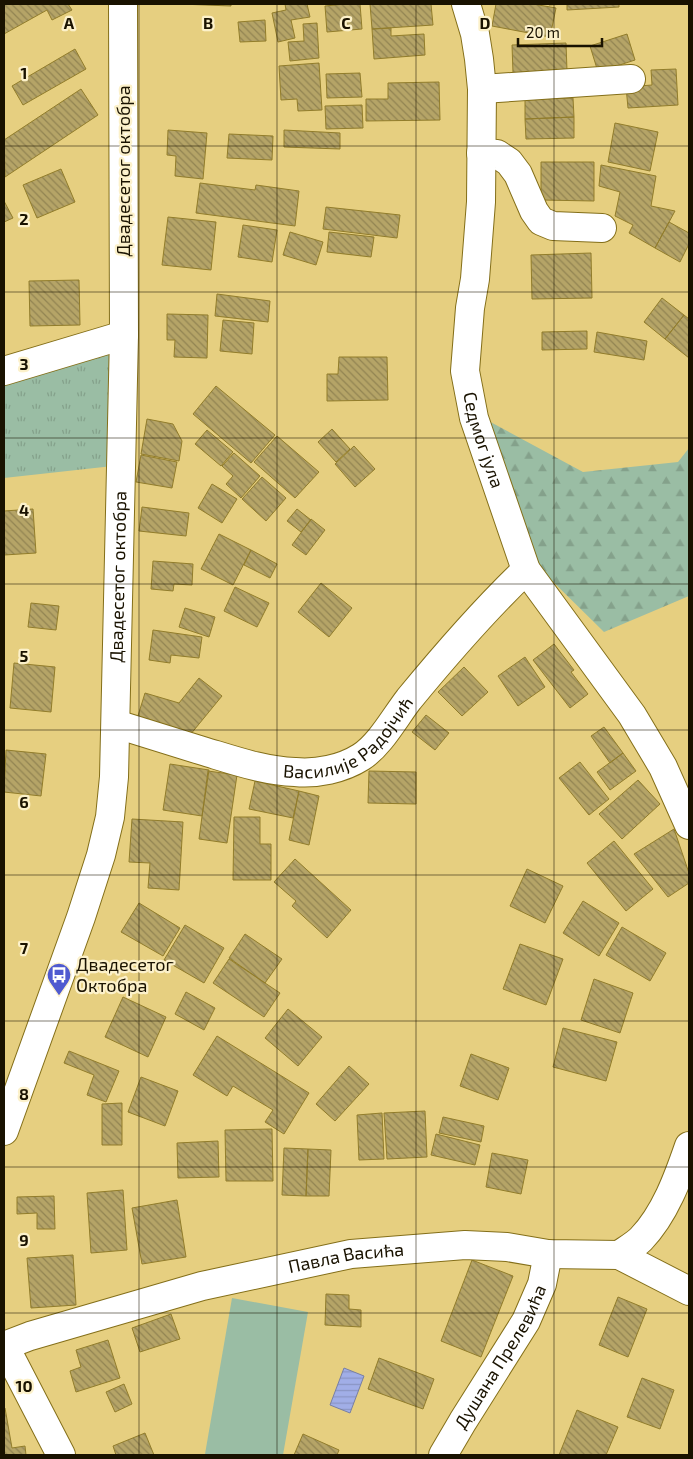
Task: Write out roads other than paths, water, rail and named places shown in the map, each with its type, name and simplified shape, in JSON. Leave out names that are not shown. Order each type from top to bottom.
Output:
[{"type":"street","name":"Двадесетог октобра","points":[[4,1131],[81,917],[101,856],[110,817],[116,724],[124,334],[123,4]]},
{"type":"street","name":"Седмог јула","points":[[466,4],[475,34],[482,90],[481,202],[465,371],[474,418],[526,570],[632,715],[663,767],[689,825]]},
{"type":"street","points":[[482,90],[631,79]]},
{"type":"street","points":[[481,153],[497,154],[509,162],[518,174],[534,211],[541,221],[553,226],[602,228]]},
{"type":"street","points":[[4,371],[124,334]]},
{"type":"street","name":"Василије Радојчић","points":[[116,724],[240,763],[279,771],[324,771],[345,765],[362,756],[377,742],[408,700],[459,639],[490,604],[526,570]]},
{"type":"street","points":[[619,1255],[640,1240],[659,1217],[681,1169],[689,1146]]},
{"type":"street","name":"Павла Васића","points":[[4,1345],[202,1286],[352,1254],[465,1245],[507,1247],[548,1254],[619,1255],[689,1291]]},
{"type":"street","name":"Душана Прелевића","points":[[443,1455],[462,1421],[526,1321],[542,1284],[548,1254]]},
{"type":"street","points":[[4,1345],[61,1455]]},
{"type":"water","points":[[344,1368],[364,1376],[350,1413],[330,1405]]},
{"type":"place","name":"Двадесетог Октобра","points":[[59,996]]}]
